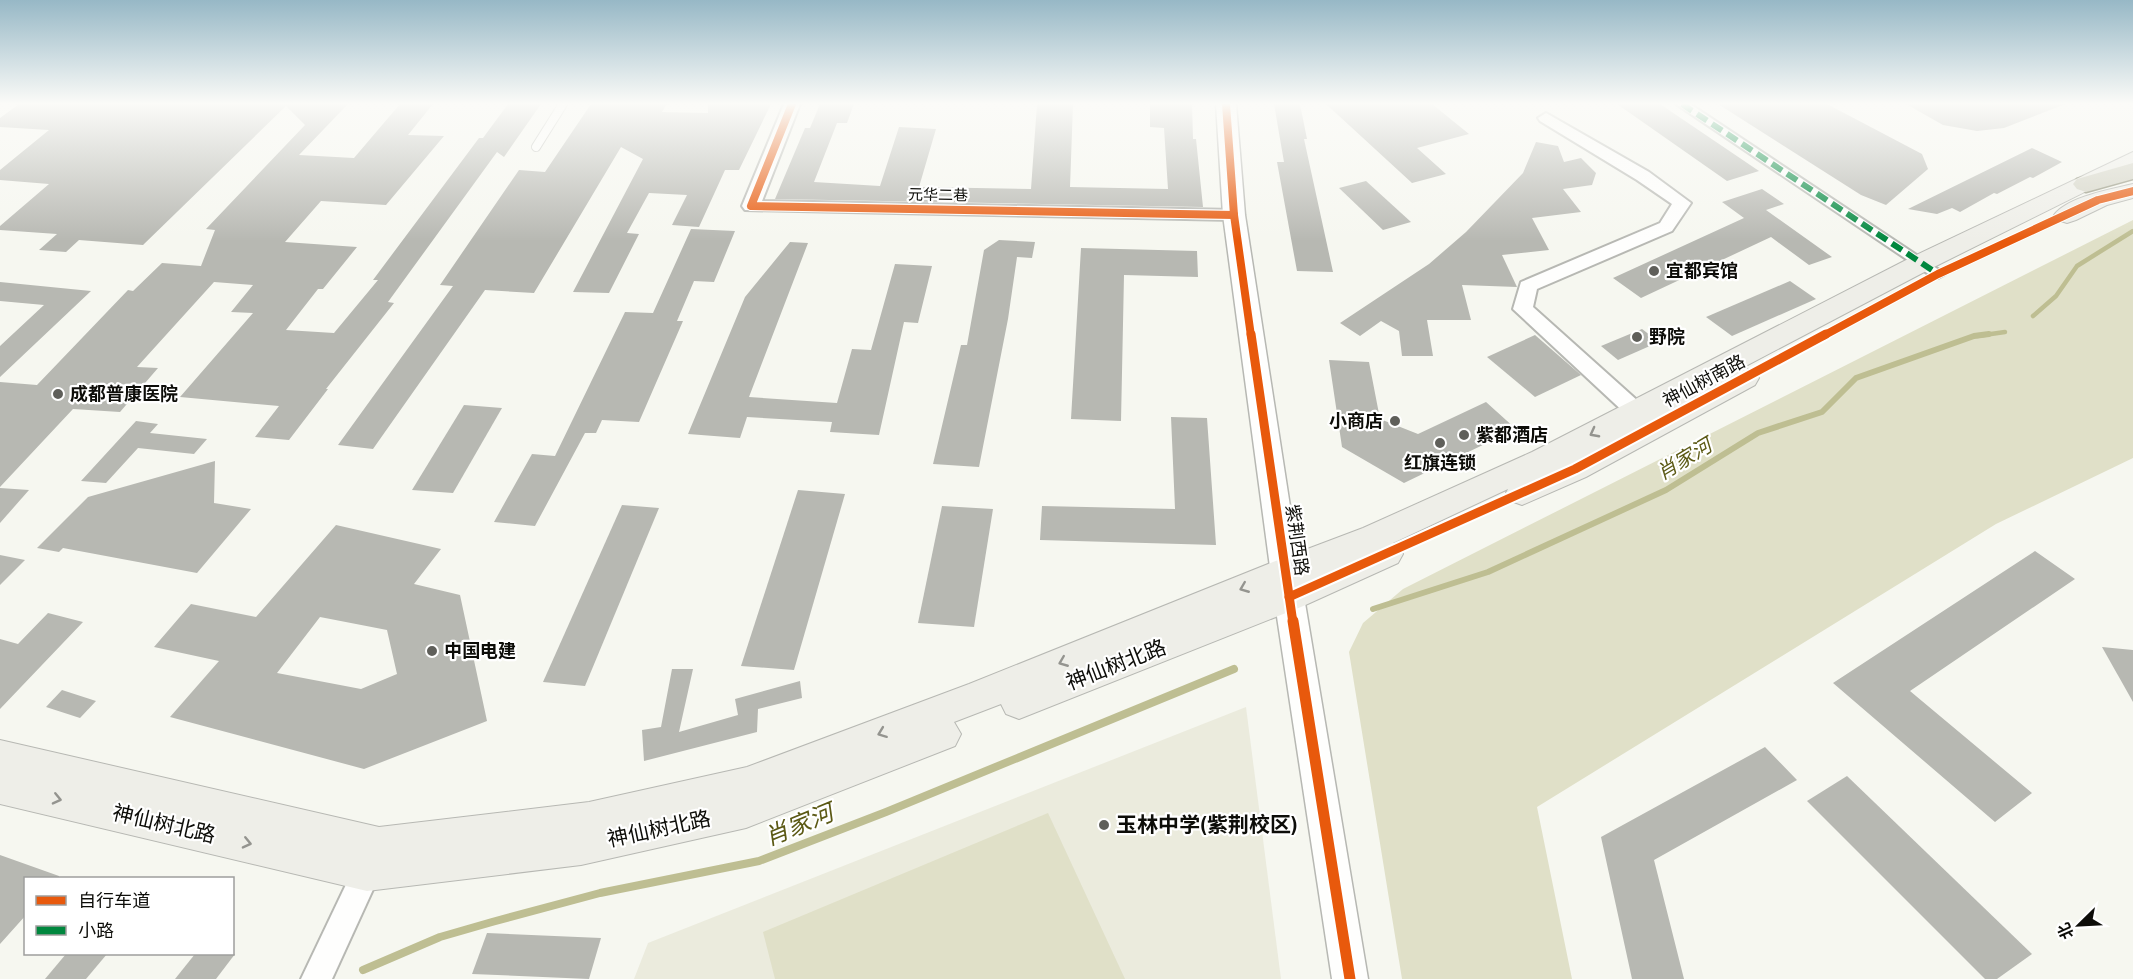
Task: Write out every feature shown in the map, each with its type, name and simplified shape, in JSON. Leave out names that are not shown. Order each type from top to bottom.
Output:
[{"type":"highway","points":[[2092,192],[2133,171]]},
{"type":"highway","points":[[2092,192],[2133,182]]},
{"type":"main road","points":[[2092,192],[2133,159]]},
{"type":"main road","points":[[2092,192],[2133,190]]},
{"type":"main road","name":"神仙树北路","points":[[0,786],[373,858],[581,846],[746,810],[1287,584],[1375,537],[1543,460],[1644,419],[1930,269],[2092,192]]},
{"type":"main road","points":[[0,757],[373,858]]},
{"type":"street","name":"元华二巷","points":[[774,150],[751,206],[1234,215]]},
{"type":"street","name":"紫荆西路","points":[[1229,150],[1234,215],[1287,584],[1350,979]]},
{"type":"street","points":[[1599,150],[1682,203],[1666,226],[1528,286],[1523,309],[1644,419]]},
{"type":"street","points":[[1751,150],[1930,269]]},
{"type":"street","points":[[314,976],[373,858]]},
{"type":"shaded area","name":"玉林中学(紫荆校区)","points":[[1246,707],[1281,979],[634,979],[648,943]]},
{"type":"green space","points":[[2133,220],[2133,458],[1996,524],[1537,807],[1572,979],[1402,979],[1349,652],[1363,623],[1403,589]]},
{"type":"green space","points":[[1048,813],[1125,979],[775,979],[763,932]]},
{"type":"building","points":[[25,150],[241,150],[143,245],[79,240],[66,252],[39,250],[57,234],[0,230],[0,226],[49,184],[0,180],[0,170]]},
{"type":"building","points":[[282,150],[304,150],[299,155],[354,158],[361,150],[432,150],[386,205],[321,201],[285,242],[357,247],[323,289],[318,289],[286,330],[334,333],[378,280],[373,280],[470,150],[509,150],[504,157],[497,152],[388,302],[394,303],[289,440],[255,437],[279,406],[180,397],[253,313],[231,312],[253,285],[214,282],[137,367],[158,368],[120,412],[73,409],[0,487],[0,382],[37,385],[128,290],[133,291],[162,263],[201,266],[215,230],[206,229]]},
{"type":"building","points":[[560,150],[619,150],[534,293],[485,290],[373,449],[338,445],[453,286],[440,285],[519,170],[545,172]]},
{"type":"building","points":[[626,150],[749,150],[739,170],[725,170],[699,227],[672,225],[687,195],[649,193],[627,233],[639,234],[609,293],[573,292],[643,159]]},
{"type":"building","points":[[796,150],[827,150],[814,182],[880,186],[892,150],[930,150],[919,187],[1031,189],[1034,150],[1071,150],[1070,187],[1168,189],[1165,150],[1197,150],[1203,207],[775,199]]},
{"type":"building","points":[[1282,150],[1306,150],[1333,272],[1297,271],[1277,162],[1284,162]]},
{"type":"building","points":[[1376,150],[1419,150],[1446,174],[1412,183]]},
{"type":"building","points":[[1533,150],[1559,150],[1564,162],[1581,158],[1596,173],[1592,185],[1563,189],[1581,212],[1532,218],[1549,250],[1502,255],[1517,287],[1462,285],[1471,320],[1427,320],[1433,356],[1402,356],[1399,331],[1381,321],[1360,336],[1340,323],[1429,264],[1466,232],[1523,173]]},
{"type":"building","points":[[1682,150],[1728,150],[1759,171],[1727,181]]},
{"type":"building","points":[[1790,150],[1914,150],[1922,154],[1928,169],[1886,205],[1861,195]]},
{"type":"building","points":[[2029,150],[2036,150],[2062,162],[2033,178],[2030,177],[1997,194],[1994,193],[1960,212],[1952,208],[1937,214],[1908,209]]},
{"type":"building","points":[[1366,181],[1411,222],[1383,230],[1339,188]]},
{"type":"building","points":[[1762,189],[1784,204],[1766,210],[1832,257],[1809,265],[1771,237],[1641,298],[1613,278],[1744,218],[1722,202]]},
{"type":"building","points":[[691,229],[735,231],[714,282],[694,281],[677,321],[683,321],[639,422],[602,420],[596,433],[585,433],[535,526],[494,522],[532,454],[555,456],[625,312],[653,313]]},
{"type":"building","points":[[999,240],[1035,242],[1032,258],[1017,257],[1008,319],[979,467],[933,464],[961,345],[967,345],[984,250]]},
{"type":"building","points":[[790,242],[808,243],[749,397],[837,403],[852,349],[871,350],[895,264],[932,266],[918,323],[904,322],[879,435],[830,432],[832,422],[747,417],[740,438],[688,434],[745,297]]},
{"type":"building","points":[[1081,248],[1197,251],[1198,277],[1124,275],[1121,421],[1071,419]]},
{"type":"building","points":[[1790,281],[1816,299],[1732,336],[1706,317]]},
{"type":"building","points":[[0,282],[91,291],[0,377],[0,346],[44,305],[0,301]]},
{"type":"building","name":"野院","points":[[1642,329],[1659,342],[1618,360],[1601,346]]},
{"type":"building","points":[[1535,335],[1581,375],[1535,397],[1487,357]]},
{"type":"building","points":[[1329,360],[1369,362],[1380,419],[1418,434],[1486,402],[1516,429],[1404,483],[1342,447]]},
{"type":"building","points":[[464,405],[502,408],[453,493],[412,490]]},
{"type":"building","points":[[1171,417],[1207,418],[1216,545],[1040,540],[1042,506],[1175,509]]},
{"type":"building","points":[[136,421],[158,424],[150,433],[207,439],[194,454],[138,448],[106,483],[81,481]]},
{"type":"building","points":[[215,461],[214,503],[251,509],[197,573],[63,548],[59,552],[37,548],[88,497]]},
{"type":"building","points":[[0,488],[29,490],[0,523]]},
{"type":"building","points":[[798,490],[845,494],[794,670],[741,666]]},
{"type":"building","points":[[622,505],[659,508],[585,686],[543,682]]},
{"type":"building","points":[[942,506],[993,509],[974,627],[918,623]]},
{"type":"building","name":"中国电建","points":[[336,525],[441,549],[414,584],[460,595],[487,721],[364,769],[170,717],[219,661],[154,647],[191,604],[256,617]],"holes":[[[320,617],[387,630],[397,674],[361,689],[277,673]]]},
{"type":"building","points":[[2035,551],[2075,579],[1910,691],[2032,793],[1995,822],[1833,683]]},
{"type":"building","points":[[0,555],[25,560],[0,585]]},
{"type":"building","points":[[48,613],[83,622],[0,709],[0,639],[18,644]]},
{"type":"building","points":[[2102,647],[2133,650],[2133,702]]},
{"type":"building","points":[[672,669],[693,669],[679,732],[738,715],[735,699],[800,681],[802,698],[758,709],[757,732],[644,761],[642,730],[661,727]]},
{"type":"building","points":[[62,690],[96,701],[80,718],[46,707]]},
{"type":"building","points":[[1765,747],[1797,780],[1654,860],[1684,979],[1632,979],[1601,837]]},
{"type":"building","points":[[1847,776],[2032,954],[1997,979],[1985,979],[1807,801]]},
{"type":"building","points":[[0,855],[59,876],[24,877],[24,917],[0,944]]},
{"type":"building","points":[[487,933],[601,938],[589,979],[472,974]]},
{"type":"building","points":[[235,954],[216,979],[175,979],[194,955]]},
{"type":"building","points":[[65,955],[106,955],[86,979],[45,979]]},
{"type":"waterway","name":"肖家河","points":[[2033,316],[2056,296],[2077,266],[2133,231]]},
{"type":"waterway","name":"肖家河","points":[[1977,336],[2005,332]]},
{"type":"waterway","name":"肖家河","points":[[1373,609],[1488,572],[1666,490],[1758,433],[1822,412],[1856,378],[1974,336],[1989,334]]},
{"type":"waterway","name":"肖家河","points":[[363,970],[440,937],[492,922],[600,893],[759,861],[886,812],[1234,669]]},
{"type":"marked path","points":[[1751,150],[1938,274]]},
{"type":"cycle path","points":[[774,150],[751,206],[1234,215]]},
{"type":"cycle path","points":[[1229,150],[1234,215],[1289,597],[1350,979]]},
{"type":"cycle path","name":"神仙树南路","points":[[1289,597],[1575,469],[1938,274],[2098,200],[2133,191]]},
{"type":"place","name":"宜都宾馆","points":[[1654,271]]},
{"type":"place","name":"野院","points":[[1637,337]]},
{"type":"place","name":"成都普康医院","points":[[58,394]]},
{"type":"place","name":"小商店","points":[[1395,421]]},
{"type":"place","name":"紫都酒店","points":[[1464,435]]},
{"type":"place","name":"红旗连锁","points":[[1440,443]]},
{"type":"place","name":"中国电建","points":[[432,651]]},
{"type":"place","name":"玉林中学(紫荆校区)","points":[[1104,825]]}]
